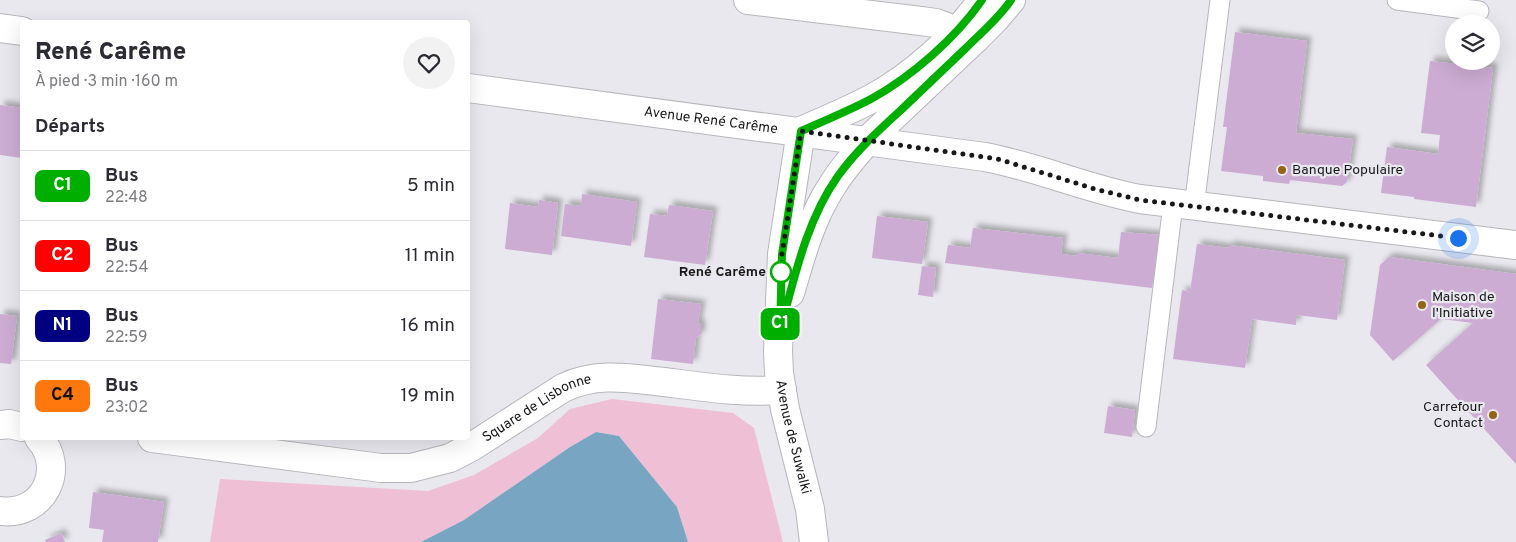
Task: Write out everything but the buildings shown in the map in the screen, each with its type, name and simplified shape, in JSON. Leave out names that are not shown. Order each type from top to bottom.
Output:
[{"type":"street","points":[[748,0],[920,20],[966,34]]},
{"type":"street","points":[[966,34],[982,0]]},
{"type":"street","points":[[801,131],[851,109],[879,94],[921,63],[966,34],[995,19],[1011,0]]},
{"type":"street","points":[[0,28],[20,30]]},
{"type":"street","name":"Avenue de Suwalki","points":[[780,331],[797,270],[818,211],[838,176],[868,140],[966,34]]},
{"type":"street","name":"Avenue René Carême","points":[[470,88],[801,131],[998,159],[1109,193],[1184,206],[1516,245]]},
{"type":"street","name":"Avenue de Suwalki","points":[[801,131],[782,254],[778,352],[785,409],[810,509],[814,542]]},
{"type":"street","name":"Square de Lisbonne","points":[[167,440],[381,468],[411,468],[438,463],[450,458],[473,446],[563,388],[589,378],[613,377],[748,391],[782,390]]},
{"type":"street","points":[[0,424],[20,427]]},
{"type":"street","points":[[0,511],[11,512],[27,508],[40,498],[45,491],[52,467],[46,440]]},
{"type":"lane","points":[[1146,427],[1184,206],[1206,110],[1220,0]]},
{"type":"lane","points":[[1397,0],[1479,10]]},
{"type":"shaded area","points":[[612,399],[733,413],[754,428],[783,542],[688,542],[677,507],[619,436],[596,432],[570,447],[464,520],[421,542],[210,542],[220,479],[428,491],[474,475],[538,438],[570,409]]},
{"type":"water","points":[[596,432],[619,436],[677,507],[688,542],[421,542],[464,520],[570,447]]},
{"type":"bus line","name":"C1","points":[[982,0],[947,42],[906,75],[872,99],[801,131],[782,254],[780,331],[812,224],[830,187],[845,166],[868,140],[976,38],[1011,0]]},
{"type":"place","name":"Banque Populaire","points":[[1282,170]]},
{"type":"place","name":"René Carême","points":[[781,272]]},
{"type":"place","name":"Maison de l'Initiative","points":[[1422,305]]},
{"type":"place","name":"Carrefour Contact","points":[[1493,415]]},
{"type":"route","points":[[781,272],[782,254],[801,131],[998,159],[1095,189],[1140,200],[1458,238]]}]
